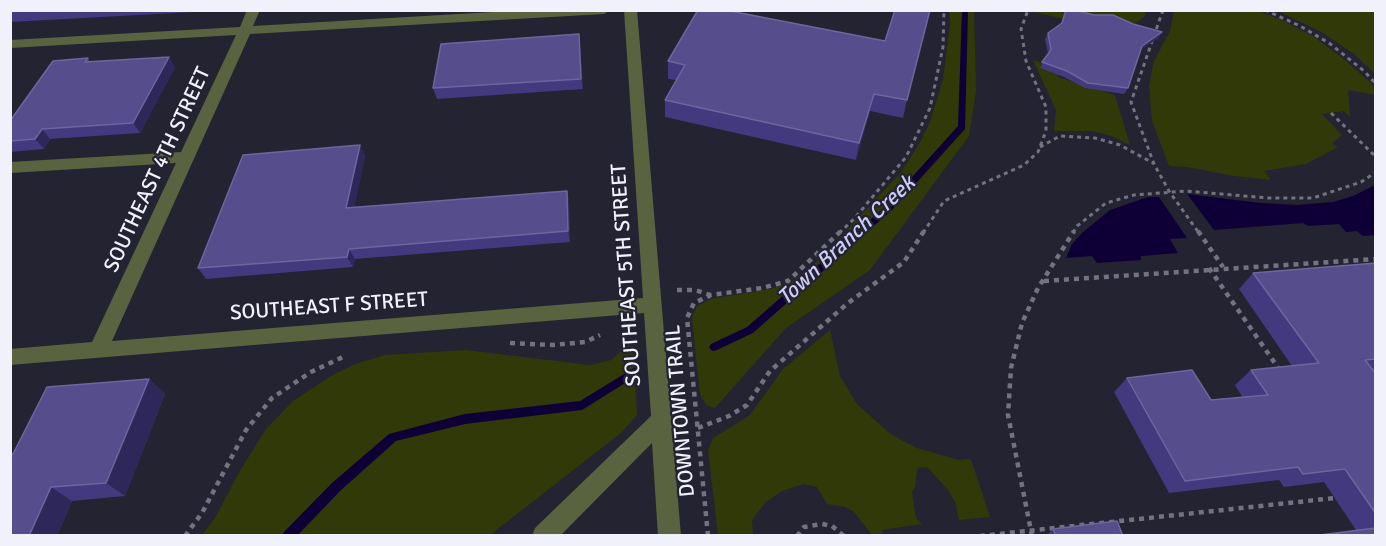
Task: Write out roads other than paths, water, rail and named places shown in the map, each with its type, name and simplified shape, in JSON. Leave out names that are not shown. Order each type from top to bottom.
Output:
[{"type":"street","name":"SOUTHEAST 4TH STREET","points":[[99,348],[254,10]]},
{"type":"street","points":[[10,44],[604,10]]},
{"type":"street","name":"SOUTHEAST 5TH STREET","points":[[630,10],[670,536]]},
{"type":"street","points":[[10,168],[187,157]]},
{"type":"street","name":"SOUTHEAST F STREET","points":[[10,357],[651,305]]},
{"type":"street","points":[[543,536],[661,420]]},
{"type":"waterway","name":"Town Branch Creek","points":[[714,347],[750,330],[889,208],[962,127],[965,10]]},
{"type":"waterway","name":"Town Branch Creek","points":[[288,536],[336,487],[393,437],[465,419],[582,405],[634,372]]}]
